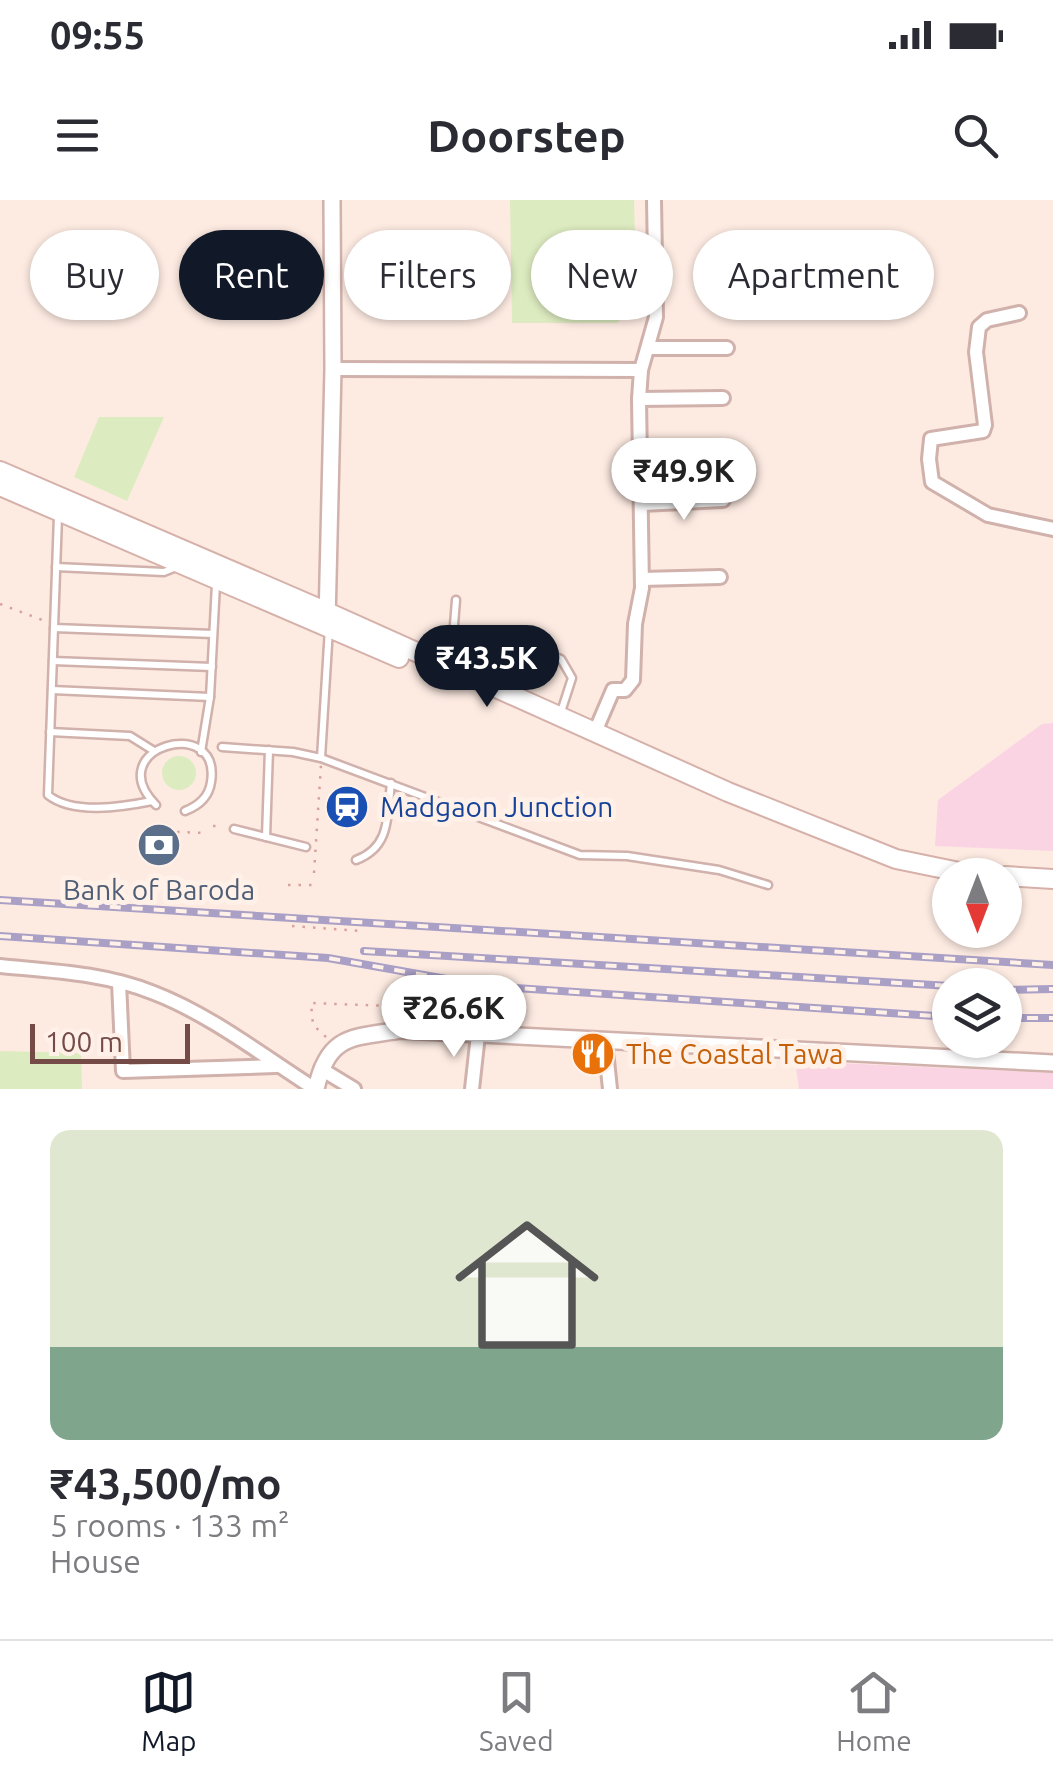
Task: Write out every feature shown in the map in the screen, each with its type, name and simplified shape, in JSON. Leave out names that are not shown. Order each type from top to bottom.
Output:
[{"type":"main road","points":[[0,471],[59,506],[180,566],[218,575]]},
{"type":"main road","points":[[0,486],[59,506],[327,619],[831,846],[893,870],[932,878]]},
{"type":"main road","points":[[376,641],[451,668],[728,792],[896,858],[932,866]]},
{"type":"main road","points":[[1022,877],[1053,878]]},
{"type":"main road","points":[[1022,887],[1053,888]]},
{"type":"street","points":[[327,619],[333,370],[332,200]]},
{"type":"street","points":[[595,732],[613,690],[625,690],[632,680],[634,624],[642,579],[639,399],[641,370],[656,317],[654,200]]},
{"type":"street","points":[[1019,314],[987,320],[979,327],[976,352],[985,426],[983,431],[932,439],[932,482],[988,515],[1053,528]]},
{"type":"street","points":[[648,348],[727,348]]},
{"type":"street","points":[[333,370],[641,370]]},
{"type":"street","points":[[639,399],[724,398]]},
{"type":"street","points":[[642,504],[723,500]]},
{"type":"street","points":[[642,579],[720,577]]},
{"type":"street","points":[[0,966],[119,982],[186,1007],[316,1089],[320,1069],[334,1046],[351,1038],[401,1030],[1053,1064]]},
{"type":"street","points":[[119,982],[123,1072],[278,1066]]},
{"type":"street","points":[[472,1089],[478,1034]]},
{"type":"street","points":[[605,1042],[610,1089]]},
{"type":"street","points":[[320,1069],[354,1089]]},
{"type":"lane","points":[[59,506],[48,795],[56,802],[124,807],[154,803],[142,782],[142,770],[154,751],[172,742],[193,746],[208,761],[211,782],[202,800],[185,811]]},
{"type":"lane","points":[[56,567],[164,572],[180,566]]},
{"type":"lane","points":[[201,752],[210,696],[218,575]]},
{"type":"lane","points":[[451,668],[456,600]]},
{"type":"lane","points":[[322,758],[327,619]]},
{"type":"lane","points":[[54,626],[213,634]]},
{"type":"lane","points":[[532,648],[561,659],[572,678],[560,716]]},
{"type":"lane","points":[[52,660],[212,668]]},
{"type":"lane","points":[[52,690],[210,696]]},
{"type":"lane","points":[[50,732],[130,736],[154,751]]},
{"type":"lane","points":[[201,752],[211,746]]},
{"type":"lane","points":[[222,747],[322,758],[580,855],[627,856],[700,867],[768,885]]},
{"type":"lane","points":[[266,837],[269,750]]},
{"type":"lane","points":[[356,860],[372,853],[382,842],[391,783]]},
{"type":"lane","points":[[234,829],[306,847]]},
{"type":"path","points":[[0,604],[54,626]]},
{"type":"path","points":[[314,873],[322,758]]},
{"type":"path","points":[[213,826],[220,826]]},
{"type":"path","points":[[177,832],[208,833]]},
{"type":"path","points":[[288,884],[313,886]]},
{"type":"path","points":[[292,926],[362,931]]},
{"type":"path","points":[[334,1046],[313,1025],[311,1003],[389,1006],[401,1030]]},
{"type":"shaded area","points":[[1053,723],[1053,851],[935,846],[938,800],[1042,724]]},
{"type":"shaded area","points":[[795,1061],[1053,1073],[1053,1089],[799,1089]]},
{"type":"green space","points":[[510,200],[634,200],[635,230],[531,230],[531,320],[620,320],[512,323]]},
{"type":"green space","points":[[99,417],[164,417],[127,501],[74,477]]},
{"type":"green space","points":[[179,756],[191,761],[196,773],[191,785],[179,790],[167,785],[162,773],[167,761]]},
{"type":"green space","points":[[0,1051],[81,1053],[82,1089],[0,1089]]},
{"type":"railway","points":[[0,900],[1053,965]]},
{"type":"railway","points":[[0,936],[328,958],[486,986],[932,1016]]},
{"type":"railway","points":[[364,951],[932,985]]},
{"type":"railway","points":[[1022,990],[1053,989]]},
{"type":"railway","points":[[1022,1018],[1053,1018]]},
{"type":"place","name":"Madgaon Junction","points":[[347,807]]},
{"type":"place","name":"Bank of Baroda","points":[[159,845]]},
{"type":"place","name":"The Coastal Tawa","points":[[593,1054]]}]
